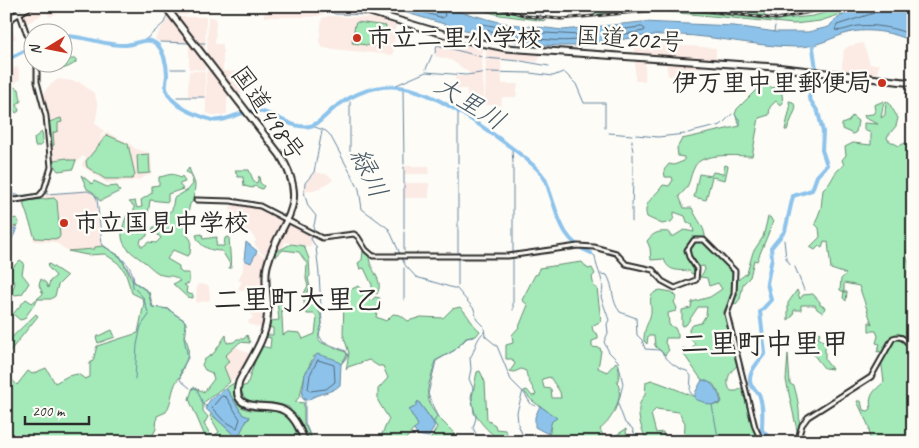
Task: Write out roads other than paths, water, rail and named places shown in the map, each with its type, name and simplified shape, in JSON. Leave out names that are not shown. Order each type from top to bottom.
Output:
[{"type":"highway","points":[[6,19],[25,6]]},
{"type":"highway","points":[[18,10],[30,6]]},
{"type":"highway","name":"国道498号","points":[[165,6],[280,155],[291,176],[294,196],[288,221],[266,268],[266,324],[239,382],[238,390],[242,400],[249,406],[279,408],[290,414],[305,442]]},
{"type":"highway","name":"国道202号","points":[[350,6],[457,38],[506,48],[775,67],[913,83]]},
{"type":"street","points":[[18,10],[23,22]]},
{"type":"street","points":[[6,198],[16,200],[39,196],[44,190],[50,171],[46,116],[39,92],[38,72]]},
{"type":"street","points":[[196,200],[238,201],[269,209],[322,238],[354,234],[361,240],[370,255],[402,257],[508,256],[576,246],[589,246],[616,253],[626,264],[653,270],[662,281],[676,288],[693,282],[697,276],[697,269],[687,254],[688,246],[694,240],[704,240],[730,264],[736,275],[734,294],[727,311],[728,318],[754,427],[762,442]]},
{"type":"street","points":[[797,442],[802,425],[808,417],[871,377],[893,338],[898,336],[905,340],[913,352]]},
{"type":"water","points":[[383,6],[438,6],[503,23],[563,30],[642,22],[734,26],[776,32],[808,32],[829,27],[836,19],[856,10],[880,8],[892,9],[913,15],[913,42],[889,33],[861,31],[844,34],[803,47],[762,45],[709,37],[674,35],[646,36],[582,46],[547,45],[523,43],[476,33]]},
{"type":"water","points":[[17,228],[10,244],[6,243],[6,229]]},
{"type":"water","points":[[246,242],[257,251],[251,263],[244,260]]},
{"type":"water","points":[[317,354],[334,359],[341,364],[340,385],[333,390],[308,400],[303,399],[305,374]]},
{"type":"water","points":[[702,380],[709,382],[715,388],[721,403],[711,405],[695,399],[695,393]]},
{"type":"water","points":[[226,388],[243,415],[250,417],[236,439],[205,408],[210,400]]},
{"type":"water","points":[[418,401],[435,425],[429,437],[417,435],[414,430],[418,425],[409,410],[415,407]]},
{"type":"water","points":[[540,406],[557,418],[552,421],[548,434],[535,427],[535,417]]},
{"type":"waterway","points":[[329,6],[331,7],[330,11],[335,14],[373,15]]},
{"type":"waterway","points":[[540,17],[542,6]]},
{"type":"waterway","points":[[775,17],[776,6]]},
{"type":"waterway","points":[[145,40],[164,23],[168,12]]},
{"type":"waterway","points":[[774,32],[775,26]]},
{"type":"waterway","name":"大里川","points":[[72,36],[118,45],[152,41],[158,45],[162,53],[167,74],[166,89],[173,101],[199,116],[217,121],[247,112],[259,111],[295,125],[310,126],[320,121],[351,97],[365,91],[393,86],[420,92],[471,119],[514,149],[537,169],[546,180],[563,229],[574,243],[591,253]]},
{"type":"waterway","points":[[812,41],[816,69]]},
{"type":"waterway","points":[[160,42],[190,43]]},
{"type":"waterway","points":[[197,43],[205,43]]},
{"type":"waterway","points":[[435,53],[437,45],[482,57]]},
{"type":"waterway","name":"大里川","points":[[6,60],[22,52]]},
{"type":"waterway","points":[[426,69],[432,55]]},
{"type":"waterway","points":[[486,58],[519,61]]},
{"type":"waterway","points":[[521,61],[549,66]]},
{"type":"waterway","points":[[171,69],[185,69]]},
{"type":"waterway","points":[[394,86],[426,72],[466,75],[488,72],[530,73],[553,76],[563,72]]},
{"type":"waterway","points":[[565,73],[576,84],[584,103],[605,103],[605,128]]},
{"type":"waterway","points":[[773,442],[762,430],[762,403],[759,394],[751,385],[750,376],[765,353],[760,312],[771,300],[767,283],[772,258],[771,248],[785,231],[793,196],[812,190],[817,176],[827,165],[822,150],[823,132],[818,112],[809,98],[815,73]]},
{"type":"waterway","points":[[403,89],[404,164]]},
{"type":"waterway","points":[[177,97],[204,97]]},
{"type":"waterway","points":[[350,102],[350,155]]},
{"type":"waterway","points":[[458,111],[458,163]]},
{"type":"waterway","points":[[688,133],[721,125],[732,114]]},
{"type":"waterway","points":[[735,115],[740,120],[740,126]]},
{"type":"waterway","points":[[312,126],[326,131],[330,135],[359,189],[362,209],[389,229],[405,265],[416,277],[457,289],[474,309],[477,320],[484,327],[485,336],[497,346],[511,380],[524,393],[531,404],[536,406]]},
{"type":"waterway","points":[[322,131],[314,172],[305,183],[304,192],[308,206],[316,216],[311,239],[316,247],[319,274],[322,324],[319,335],[323,342],[346,351],[348,356],[341,364]]},
{"type":"waterway","points":[[609,133],[632,135]]},
{"type":"waterway","points":[[636,135],[658,137],[685,134]]},
{"type":"waterway","points":[[632,146],[633,151]]},
{"type":"waterway","name":"大里川","points":[[512,150],[513,163]]},
{"type":"waterway","points":[[633,154],[633,162]]},
{"type":"waterway","points":[[513,165],[513,253]]},
{"type":"waterway","points":[[633,165],[633,175]]},
{"type":"waterway","points":[[458,166],[458,254]]},
{"type":"waterway","points":[[404,167],[404,229]]},
{"type":"waterway","points":[[632,206],[633,182]]},
{"type":"waterway","points":[[6,190],[17,195],[38,194]]},
{"type":"waterway","points":[[46,194],[88,191],[94,194],[97,199],[102,244],[127,263],[134,282],[148,292],[152,307],[168,309],[185,321],[184,338],[188,358],[181,370],[180,380],[190,388]]},
{"type":"waterway","points":[[632,208],[632,222]]},
{"type":"waterway","points":[[404,232],[404,251]]},
{"type":"waterway","points":[[784,240],[786,258],[790,264]]},
{"type":"waterway","points":[[591,253],[595,256],[602,281],[603,292],[601,297],[609,320],[607,324],[608,333],[604,342],[609,352],[618,361],[623,384],[618,404],[625,423],[632,428],[638,442]]},
{"type":"waterway","points":[[120,256],[132,276],[133,287],[143,297],[149,315],[141,326],[137,345],[135,379]]},
{"type":"waterway","points":[[513,257],[513,284]]},
{"type":"waterway","points":[[458,258],[458,285]]},
{"type":"waterway","points":[[795,267],[804,290]]},
{"type":"waterway","name":"緑川","points":[[404,268],[404,300]]},
{"type":"waterway","points":[[601,274],[607,275],[615,303],[620,312],[636,318],[637,335],[642,340],[645,349],[660,350],[672,363],[687,371],[691,376],[690,392],[694,396]]},
{"type":"waterway","points":[[513,286],[513,310]]},
{"type":"waterway","points":[[484,332],[479,338],[470,358],[471,369],[469,379],[473,388],[471,397],[476,418],[473,428],[478,438],[488,434],[498,442]]},
{"type":"waterway","points":[[433,424],[437,416],[428,394],[436,361],[455,350],[467,338],[474,337]]},
{"type":"waterway","points":[[193,388],[197,389],[203,404],[207,407]]},
{"type":"waterway","points":[[520,442],[522,434],[518,424],[517,412],[523,391]]},
{"type":"waterway","points":[[305,397],[305,423],[313,442]]},
{"type":"waterway","points":[[712,405],[719,442]]},
{"type":"railway","points":[[492,6],[527,16],[561,19],[680,8],[777,19],[838,6]]},
{"type":"place","name":"市立二里小学校","points":[[357,38]]},
{"type":"place","name":"伊万里中里郵便局","points":[[882,83]]},
{"type":"place","name":"市立国見中学校","points":[[64,223]]},
{"type":"district","name":"二里町大里乙","points":[[298,299]]},
{"type":"district","name":"二里町中里甲","points":[[765,343]]}]
